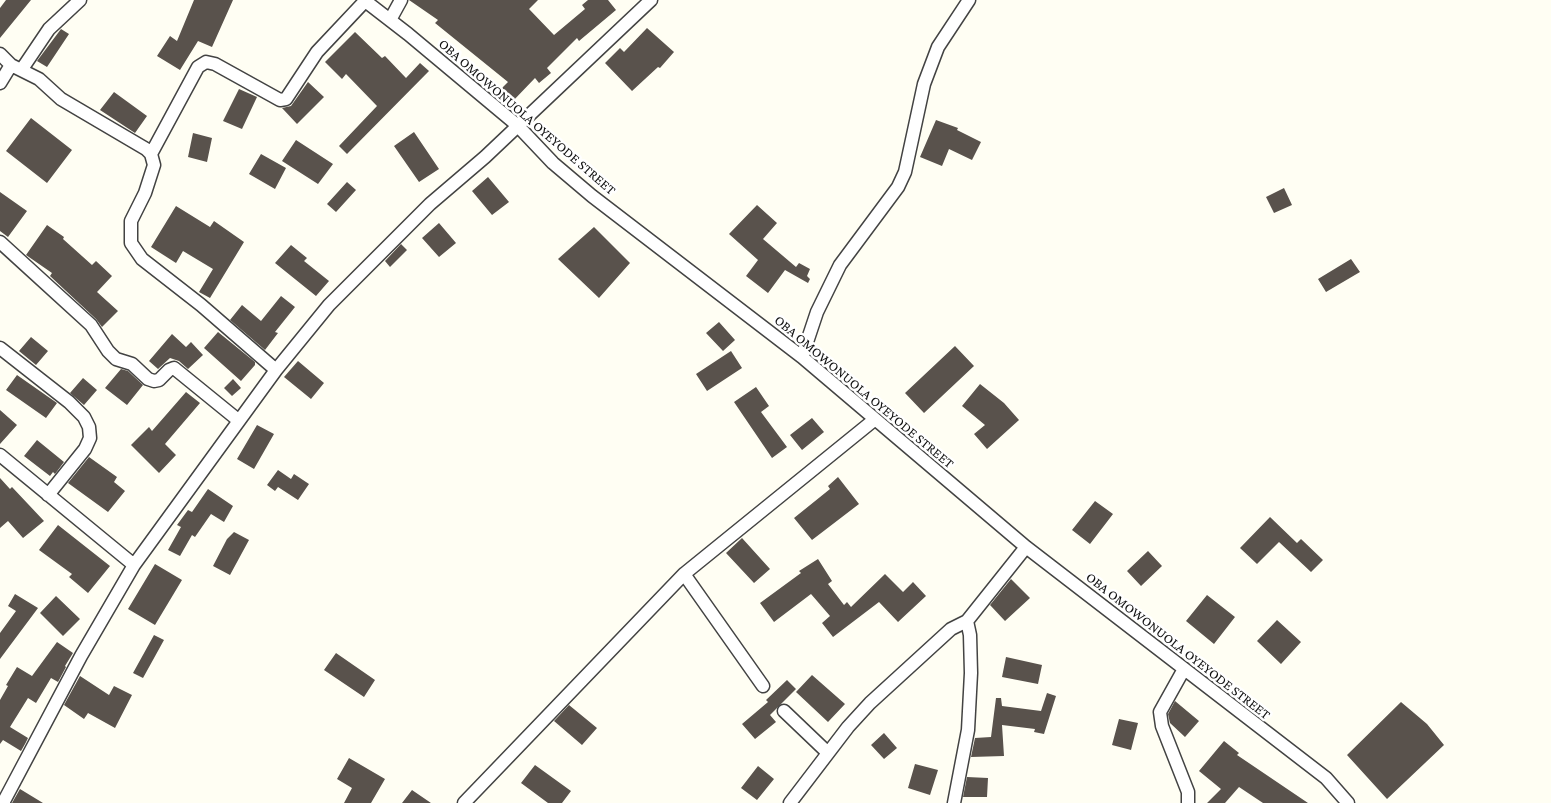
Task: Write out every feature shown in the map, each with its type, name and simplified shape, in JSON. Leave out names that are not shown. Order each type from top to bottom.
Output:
[{"type":"street","points":[[0,83],[49,29],[80,0]]},
{"type":"street","points":[[390,20],[401,0]]},
{"type":"street","points":[[3,803],[81,656],[134,565],[276,370],[329,305],[430,204],[485,157],[651,0]]},
{"type":"street","points":[[802,357],[817,312],[840,265],[898,187],[905,172],[924,84],[938,47],[968,0]]},
{"type":"street","points":[[151,154],[198,67],[206,62],[215,64],[280,100],[286,99],[317,52],[364,1]]},
{"type":"street","name":"OBA OMOWONUOLA OYEYODE STREET","points":[[364,1],[390,20],[517,125],[553,163],[592,196],[802,357],[1026,547],[1326,778],[1348,803]]},
{"type":"street","points":[[0,54],[16,67],[39,79],[61,99],[146,149],[151,154],[154,164],[145,193],[131,221],[130,242],[142,259],[200,305],[276,370]]},
{"type":"street","points":[[0,242],[91,325],[108,351],[116,358],[132,364],[148,379],[154,381],[159,380],[169,370],[174,368],[238,420]]},
{"type":"street","points":[[0,348],[69,402],[84,417],[88,428],[90,438],[85,448],[48,495]]},
{"type":"street","points":[[464,803],[684,574],[874,420]]},
{"type":"street","points":[[0,456],[134,565]]},
{"type":"street","points":[[790,803],[828,753],[870,703],[913,661],[950,629],[966,621],[1026,547]]},
{"type":"street","points":[[684,574],[763,686]]},
{"type":"street","points":[[954,803],[968,730],[971,673],[970,635],[966,621]]},
{"type":"street","points":[[1184,669],[1160,712],[1162,726],[1188,792],[1188,803]]},
{"type":"street","points":[[784,711],[828,753]]},
{"type":"building","points":[[6,0],[31,0],[0,38],[0,8]]},
{"type":"building","points":[[194,0],[233,0],[212,47],[198,41],[180,70],[157,56],[170,36],[177,41]]},
{"type":"building","points":[[409,0],[538,0],[529,9],[554,35],[585,9],[582,5],[588,0],[608,0],[616,10],[579,41],[577,38],[547,68],[551,73],[539,83],[535,78],[512,102],[500,90],[508,82],[435,23],[438,20]]},
{"type":"building","points":[[647,28],[674,52],[660,68],[658,67],[632,91],[605,63],[620,48],[624,52]]},
{"type":"building","points":[[61,29],[69,34],[47,67],[37,61]]},
{"type":"building","points":[[355,32],[382,58],[385,56],[406,78],[420,63],[429,71],[347,154],[339,146],[377,106],[346,74],[342,79],[325,62]]},
{"type":"building","points":[[308,82],[324,97],[297,124],[282,108],[291,106]]},
{"type":"building","points":[[239,89],[257,97],[242,129],[223,121]]},
{"type":"building","points":[[114,92],[147,116],[135,133],[100,110]]},
{"type":"building","points":[[31,118],[72,150],[47,183],[6,151]]},
{"type":"building","points":[[936,120],[958,128],[957,130],[981,142],[972,160],[949,149],[942,166],[920,157]]},
{"type":"building","points":[[414,132],[439,169],[419,182],[394,146]]},
{"type":"building","points":[[193,133],[212,138],[207,162],[188,157]]},
{"type":"building","points":[[296,140],[333,164],[318,184],[282,161]]},
{"type":"building","points":[[261,154],[286,168],[275,189],[249,174]]},
{"type":"building","points":[[488,177],[509,202],[492,215],[472,191]]},
{"type":"building","points":[[347,182],[356,190],[336,212],[327,204]]},
{"type":"building","points":[[1284,188],[1292,205],[1274,213],[1266,197]]},
{"type":"building","points":[[0,192],[27,211],[8,237],[0,231]]},
{"type":"building","points":[[757,205],[777,223],[763,239],[796,267],[799,263],[810,269],[807,276],[810,279],[808,283],[785,270],[768,293],[746,276],[758,260],[729,234]]},
{"type":"building","points":[[176,206],[210,227],[214,221],[244,242],[210,298],[199,292],[213,269],[183,251],[176,263],[151,247]]},
{"type":"building","points":[[439,223],[456,243],[439,257],[422,238]]},
{"type":"building","points":[[47,225],[64,237],[63,239],[92,265],[96,261],[112,276],[97,292],[118,311],[102,327],[96,319],[50,276],[52,273],[26,255]]},
{"type":"building","points":[[594,227],[630,263],[599,298],[558,259]]},
{"type":"building","points":[[401,244],[407,250],[390,267],[385,261]]},
{"type":"building","points":[[291,245],[307,258],[304,261],[329,281],[316,296],[275,263]]},
{"type":"building","points":[[1351,259],[1360,272],[1326,292],[1318,279]]},
{"type":"building","points":[[281,296],[295,307],[275,332],[278,333],[265,350],[230,320],[242,305],[261,321]]},
{"type":"building","points":[[719,322],[735,340],[723,351],[706,333]]},
{"type":"building","points":[[218,332],[255,362],[255,365],[241,381],[204,348]]},
{"type":"building","points":[[172,334],[186,347],[191,342],[203,355],[188,369],[179,361],[170,358],[158,369],[149,361]]},
{"type":"building","points":[[31,337],[48,351],[36,365],[19,351]]},
{"type":"building","points":[[955,346],[974,366],[924,413],[905,393]]},
{"type":"building","points":[[731,351],[742,368],[707,391],[696,374]]},
{"type":"building","points":[[298,361],[324,383],[311,399],[284,377]]},
{"type":"building","points":[[121,369],[128,371],[143,385],[127,405],[105,388]]},
{"type":"building","points":[[17,375],[57,403],[46,418],[6,390]]},
{"type":"building","points":[[83,378],[97,390],[84,405],[70,393]]},
{"type":"building","points":[[233,379],[241,388],[232,396],[224,388]]},
{"type":"building","points":[[980,384],[1004,403],[1019,420],[987,449],[974,434],[985,425],[962,406]]},
{"type":"building","points":[[756,387],[769,406],[761,412],[787,447],[772,458],[734,402]]},
{"type":"building","points":[[186,392],[200,403],[165,444],[176,455],[159,473],[131,445],[149,427],[152,431]]},
{"type":"building","points":[[0,410],[17,425],[0,444]]},
{"type":"building","points":[[812,418],[824,432],[802,450],[790,435]]},
{"type":"building","points":[[257,425],[274,434],[254,469],[237,459]]},
{"type":"building","points":[[37,440],[64,462],[55,474],[53,472],[50,476],[24,456]]},
{"type":"building","points":[[89,457],[117,477],[114,482],[125,491],[108,512],[68,483]]},
{"type":"building","points":[[278,470],[291,479],[294,474],[309,484],[298,500],[278,487],[275,491],[267,485]]},
{"type":"building","points":[[838,477],[859,504],[812,540],[794,518],[830,489],[828,486]]},
{"type":"building","points":[[0,478],[10,489],[12,487],[44,521],[23,538],[8,521],[0,528]]},
{"type":"building","points":[[208,489],[233,506],[224,522],[211,514],[195,537],[192,535],[180,556],[168,550],[181,527],[177,525],[188,510],[192,512]]},
{"type":"building","points":[[1095,501],[1113,514],[1090,544],[1072,530]]},
{"type":"building","points":[[1270,517],[1297,543],[1301,539],[1323,560],[1311,572],[1279,542],[1257,564],[1240,548]]},
{"type":"building","points":[[58,525],[110,566],[88,593],[69,577],[72,574],[39,550]]},
{"type":"building","points":[[234,532],[249,540],[230,575],[213,566],[227,539]]},
{"type":"building","points":[[742,538],[770,569],[754,583],[726,553]]},
{"type":"building","points":[[1148,551],[1162,566],[1141,586],[1127,571]]},
{"type":"building","points":[[818,559],[832,581],[828,584],[844,605],[847,602],[851,607],[885,574],[903,592],[913,582],[926,596],[898,622],[879,602],[833,637],[822,623],[830,616],[811,594],[774,622],[760,603],[801,573],[799,571]]},
{"type":"building","points":[[155,564],[182,580],[155,625],[128,609]]},
{"type":"building","points":[[1011,579],[1030,598],[1005,621],[990,605]]},
{"type":"building","points":[[15,594],[38,608],[0,659],[0,633],[16,611],[8,606]]},
{"type":"building","points":[[1207,595],[1235,617],[1214,644],[1186,621]]},
{"type":"building","points":[[56,596],[80,619],[63,636],[40,613]]},
{"type":"building","points":[[1277,620],[1301,642],[1281,664],[1257,641]]},
{"type":"building","points":[[154,635],[164,640],[143,678],[133,673]]},
{"type":"building","points":[[57,642],[73,653],[58,682],[51,678],[36,703],[28,698],[10,727],[28,738],[25,744],[21,751],[3,740],[0,744],[0,700],[8,686],[6,685],[17,667],[32,676]]},
{"type":"building","points":[[336,653],[375,680],[364,697],[324,670]]},
{"type":"building","points":[[1006,657],[1042,665],[1038,684],[1002,677]]},
{"type":"building","points":[[812,675],[845,704],[828,722],[796,692]]},
{"type":"building","points":[[80,676],[109,695],[114,686],[132,695],[115,728],[88,713],[84,719],[64,705]]},
{"type":"building","points":[[787,680],[796,689],[770,715],[776,722],[755,739],[742,724],[768,702],[766,700]]},
{"type":"building","points":[[1047,693],[1056,696],[1044,734],[1034,732],[1035,729],[1002,725],[1004,756],[971,757],[975,738],[991,737],[996,698],[1001,698],[1002,706],[1041,711]]},
{"type":"building","points":[[1175,701],[1199,721],[1185,737],[1170,723],[1168,714]]},
{"type":"building","points":[[1401,702],[1427,724],[1444,745],[1387,799],[1347,755]]},
{"type":"building","points":[[569,705],[597,728],[582,745],[554,721]]},
{"type":"building","points":[[1119,719],[1138,723],[1131,750],[1112,745]]},
{"type":"building","points":[[884,733],[897,748],[884,759],[871,745]]},
{"type":"building","points":[[1224,741],[1239,753],[1237,755],[1308,803],[1263,803],[1239,787],[1225,803],[1207,803],[1221,789],[1199,771]]},
{"type":"building","points":[[349,758],[385,779],[371,803],[344,803],[352,788],[337,779]]},
{"type":"building","points":[[915,764],[938,770],[930,795],[908,788]]},
{"type":"building","points":[[535,765],[571,791],[562,803],[548,803],[521,783]]},
{"type":"building","points":[[758,766],[774,779],[757,800],[741,788]]},
{"type":"building","points":[[967,777],[988,778],[987,797],[963,797]]},
{"type":"building","points":[[20,789],[43,803],[12,803]]},
{"type":"building","points":[[412,790],[431,803],[402,803]]}]
